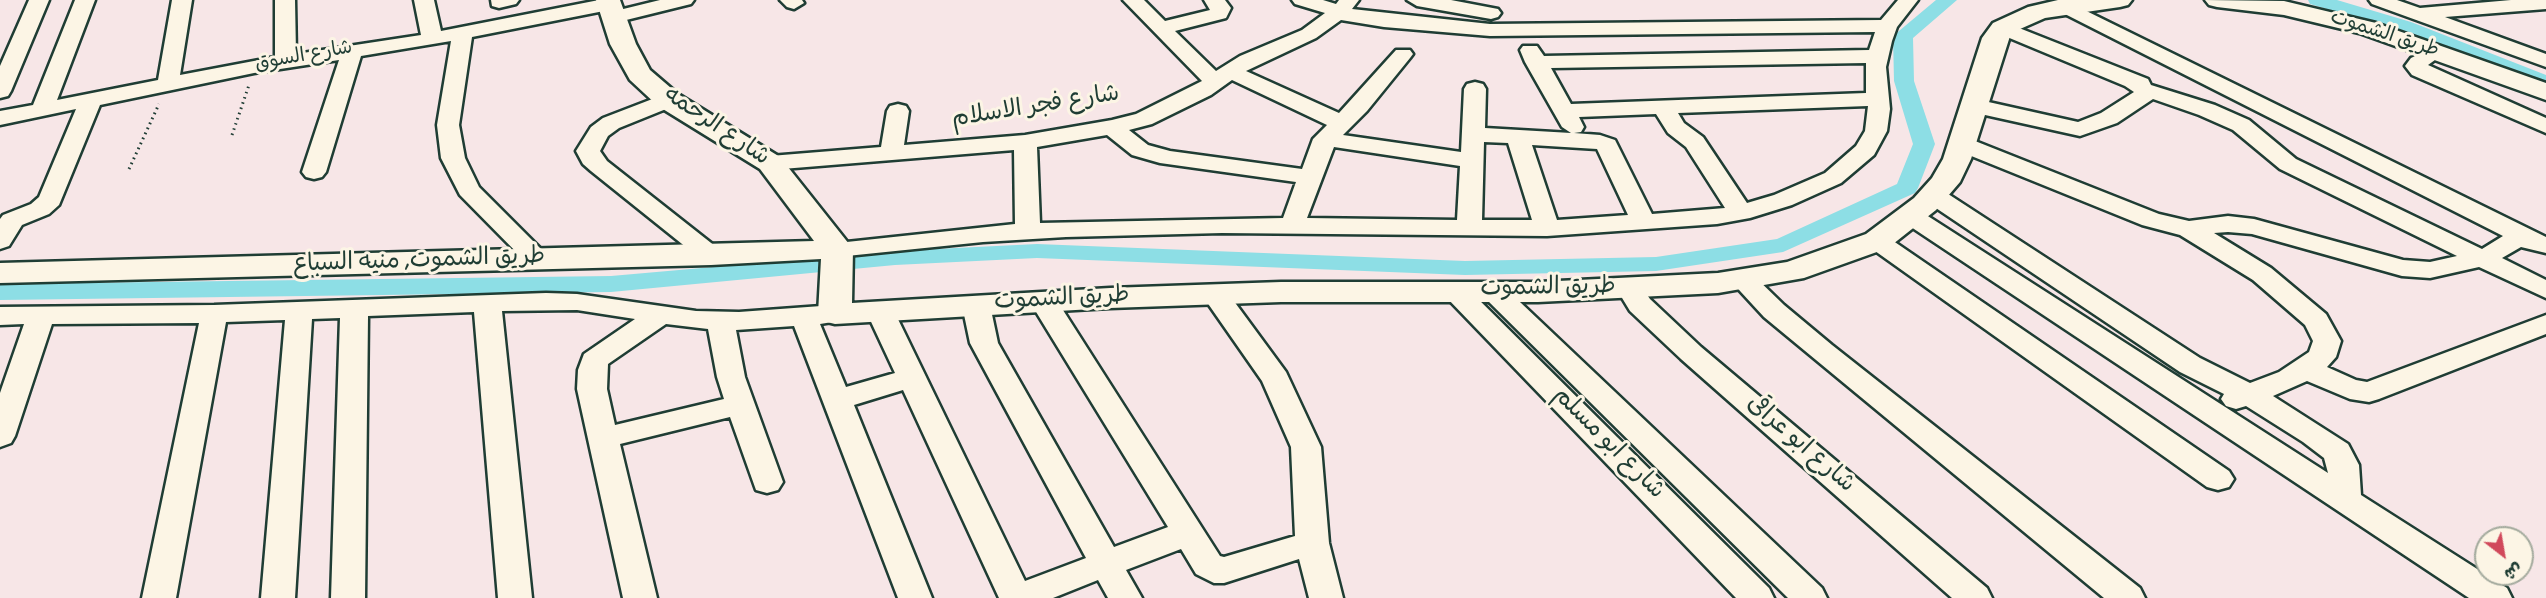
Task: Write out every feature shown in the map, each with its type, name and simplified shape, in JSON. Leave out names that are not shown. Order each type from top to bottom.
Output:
[{"type":"street","points":[[0,91],[39,0]]},
{"type":"street","points":[[42,109],[85,0]]},
{"type":"street","points":[[168,84],[182,0]]},
{"type":"street","points":[[285,0],[286,62]]},
{"type":"street","points":[[424,0],[432,39]]},
{"type":"street","name":"شارع السوق","points":[[0,118],[254,67],[432,39],[610,7],[684,0]]},
{"type":"street","points":[[1133,0],[1161,28],[1222,77],[1334,131],[1472,160]]},
{"type":"street","points":[[1161,28],[1219,14],[1221,8],[1214,0]]},
{"type":"street","points":[[1302,0],[1395,22],[1491,14]]},
{"type":"street","points":[[1417,0],[1491,14],[1520,30],[1887,26]]},
{"type":"street","points":[[915,598],[836,400],[830,285],[1028,231],[1222,225],[1547,228],[1741,213],[1810,189],[1851,165],[1866,150],[1876,131],[1878,109],[1875,67],[1878,56],[1887,26],[1908,0]]},
{"type":"street","points":[[2002,28],[2037,12],[2064,6],[2120,0]]},
{"type":"street","name":"طريق الشموت","points":[[2217,0],[2394,18],[2546,61]]},
{"type":"street","name":"طريق الشموت","points":[[2379,0],[2394,18],[2436,52],[2546,92]]},
{"type":"street","points":[[2394,18],[2546,3]]},
{"type":"street","points":[[2064,6],[2537,242]]},
{"type":"street","name":"شارع الرحمه","points":[[610,7],[623,44],[639,74],[668,100],[770,163],[830,285]]},
{"type":"street","name":"شارع فجر الاسلام","points":[[770,163],[1025,142],[1144,119],[1222,77],[1248,60],[1309,34],[1342,8]]},
{"type":"street","points":[[2002,28],[2133,81],[2146,90],[2222,116],[2261,140],[2288,164],[2546,290]]},
{"type":"street","name":"طريق الشموت","points":[[830,285],[880,310],[1215,295],[1629,288],[1742,279],[1793,272],[1877,241],[1911,216],[1933,195],[1944,182],[1962,144],[1995,38],[2002,28]]},
{"type":"street","points":[[1520,30],[1581,141]]},
{"type":"street","points":[[463,32],[448,125],[453,158],[469,190],[539,260]]},
{"type":"street","points":[[314,172],[353,50]]},
{"type":"street","points":[[2436,52],[2418,62],[2416,66],[2420,70],[2546,126]]},
{"type":"street","points":[[1292,226],[1309,177],[1334,131],[1403,54]]},
{"type":"street","points":[[1536,62],[1878,56]]},
{"type":"street","points":[[1469,228],[1475,89]]},
{"type":"street","points":[[1975,106],[2080,129],[2109,118],[2143,97],[2146,90]]},
{"type":"street","points":[[0,242],[12,220],[40,209],[50,200],[91,99]]},
{"type":"street","points":[[1564,111],[1876,99]]},
{"type":"street","points":[[668,100],[611,123],[591,141],[588,151],[591,159],[599,166],[711,255]]},
{"type":"street","points":[[1662,108],[1676,128],[1695,142],[1741,213]]},
{"type":"street","points":[[891,154],[898,111]]},
{"type":"street","points":[[2261,140],[2303,125]]},
{"type":"street","points":[[1112,127],[1140,150],[1168,158],[1309,177]]},
{"type":"street","points":[[1473,134],[1600,142],[1611,149],[1644,222]]},
{"type":"street","points":[[1518,137],[1547,228]]},
{"type":"street","points":[[1025,142],[1028,231]]},
{"type":"street","points":[[1962,144],[2120,209],[2151,220],[2189,229],[2262,274],[2316,320],[2327,341],[2322,357],[2306,369],[2249,394],[2204,410]]},
{"type":"street","points":[[1933,195],[2190,365],[2249,394],[2337,452],[2342,459],[2345,472],[2346,502]]},
{"type":"street","points":[[1911,216],[2204,410],[2495,598]]},
{"type":"street","points":[[2189,229],[2228,224],[2254,226],[2402,268],[2430,270],[2482,259],[2512,240],[2537,242]]},
{"type":"street","points":[[1877,241],[2218,479]]},
{"type":"street","name":"طريق الشموت, منيه السباع","points":[[0,273],[711,255],[830,285]]},
{"type":"street","points":[[1742,279],[1822,351],[2128,598]]},
{"type":"street","name":"طريق الشموت, منيه السباع","points":[[0,316],[214,314],[487,302],[577,302],[659,316],[720,321],[830,285]]},
{"type":"street","name":"شارع ابو عراقى","points":[[1629,288],[1641,304],[1691,353],[1975,598]]},
{"type":"street","points":[[1493,291],[1810,598]]},
{"type":"street","name":"شارع ابو مسلم","points":[[1456,292],[1757,598]]},
{"type":"street","points":[[1215,295],[1276,379],[1306,447],[1312,543],[1326,598]]},
{"type":"street","points":[[487,302],[515,598]]},
{"type":"street","points":[[1044,302],[1201,556],[1214,570],[1232,568],[1312,543]]},
{"type":"street","points":[[976,305],[984,343],[1125,598]]},
{"type":"street","points":[[348,598],[354,307]]},
{"type":"street","points":[[278,598],[299,310]]},
{"type":"street","points":[[880,310],[1016,598],[1187,533]]},
{"type":"street","points":[[159,598],[214,314]]},
{"type":"street","points":[[0,436],[42,316]]},
{"type":"street","points":[[640,598],[592,389],[594,361],[659,316]]},
{"type":"street","points":[[720,321],[740,405],[767,482]]},
{"type":"street","points":[[2306,369],[2350,389],[2369,392],[2546,324]]},
{"type":"street","points":[[836,400],[912,378]]},
{"type":"street","points":[[603,438],[740,405]]},
{"type":"path","points":[[232,135],[254,67]]},
{"type":"path","points":[[129,169],[168,84]]},
{"type":"waterway","points":[[0,292],[611,284],[895,258],[1037,251],[1465,268],[1656,264],[1783,245],[1907,188],[1924,144],[1904,81],[1903,36],[1948,0]]},
{"type":"waterway","points":[[2317,0],[2404,26],[2546,82]]}]
